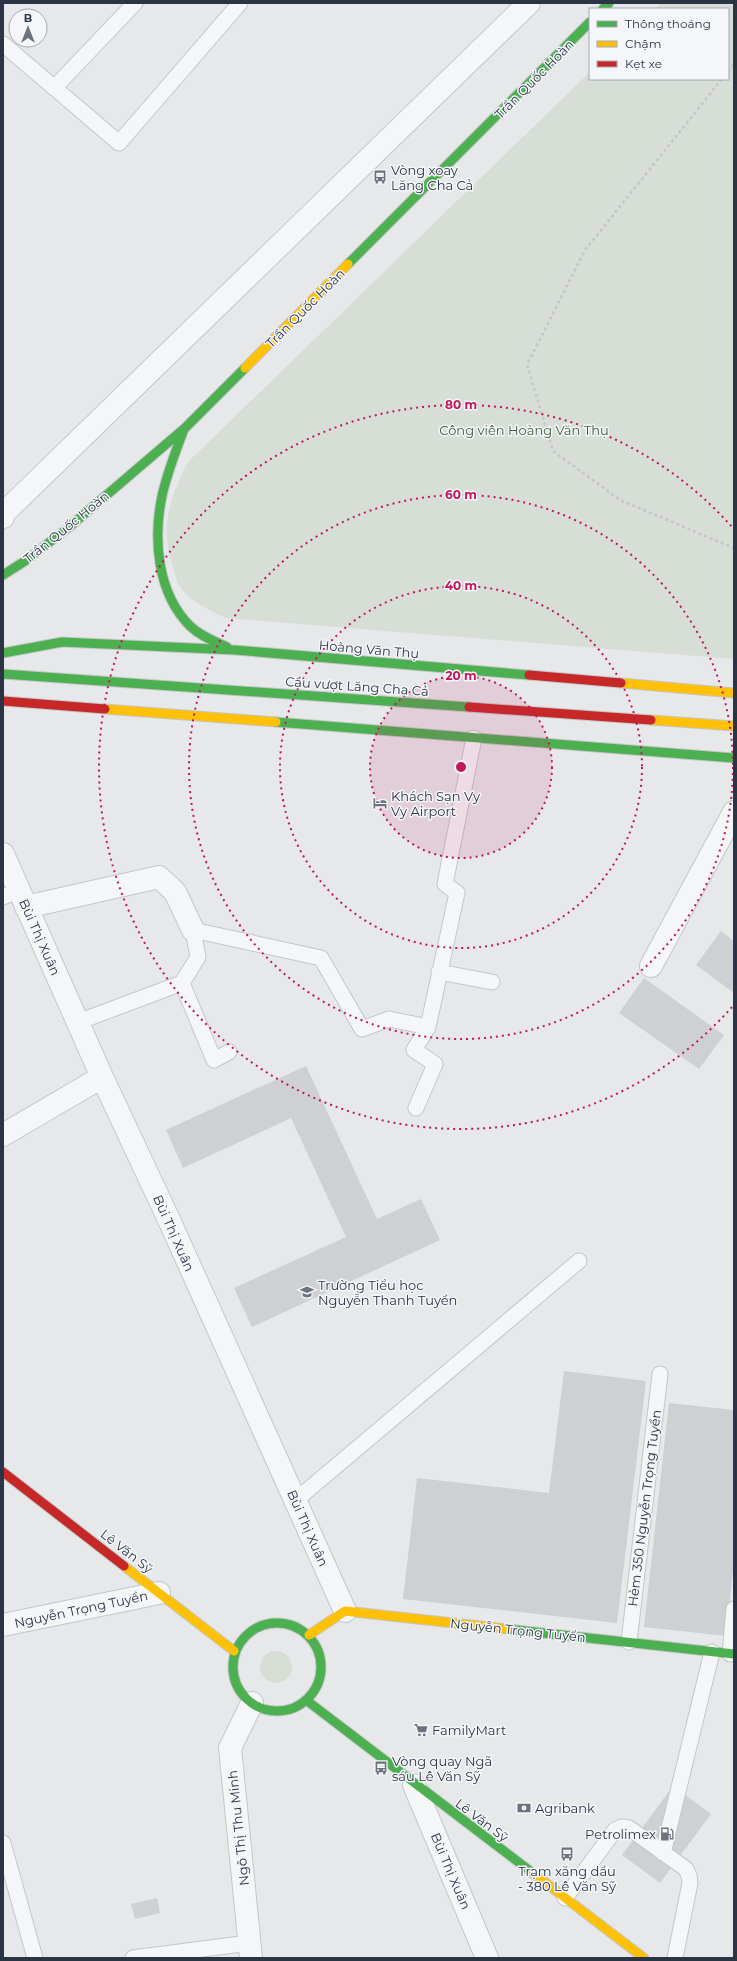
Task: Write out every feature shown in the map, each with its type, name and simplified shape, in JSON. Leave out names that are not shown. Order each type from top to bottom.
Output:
[{"type":"main road","name":"Trần Quốc Hoàn","points":[[3,575],[26,560],[68,528],[185,428],[589,23]]},
{"type":"main road","points":[[185,428],[162,496],[158,523],[162,568],[168,591],[190,626],[209,639],[235,650]]},
{"type":"main road","name":"Hoàng Văn Thụ","points":[[3,653],[62,642],[235,650],[734,693]]},
{"type":"main road","name":"Cầu vượt Lăng Cha Cả","points":[[3,674],[734,726]]},
{"type":"main road","points":[[3,701],[734,758]]},
{"type":"main road","name":"Lê Văn Sỹ","points":[[3,1472],[234,1651]]},
{"type":"main road","points":[[309,1635],[345,1611]]},
{"type":"main road","name":"Nguyễn Trọng Tuyển","points":[[345,1611],[732,1654]]},
{"type":"main road","points":[[282,1622],[296,1627],[309,1635],[317,1648],[321,1661],[320,1676],[315,1689],[306,1700],[293,1708],[280,1711],[265,1709],[252,1703],[241,1694],[234,1681],[232,1666],[234,1651],[242,1638],[253,1629],[267,1623],[282,1622]]},
{"type":"main road","name":"Lê Văn Sỹ","points":[[306,1700],[414,1785],[644,1958]]},
{"type":"street","points":[[3,514],[529,3]]},
{"type":"street","points":[[651,966],[734,812]]},
{"type":"street","name":"Bùi Thị Xuân","points":[[3,854],[16,898],[78,1022],[345,1611]]},
{"type":"street","points":[[16,898],[159,877],[176,892],[193,930]]},
{"type":"street","points":[[3,1135],[102,1077]]},
{"type":"street","name":"Nguyễn Trọng Tuyển","points":[[3,1625],[159,1593]]},
{"type":"street","name":"Ngô Thị Thu Minh","points":[[250,1950],[230,1748],[252,1703]]},
{"type":"street","name":"Bùi Thị Xuân","points":[[414,1785],[487,1958]]},
{"type":"lane","points":[[54,88],[135,3]]},
{"type":"lane","points":[[3,44],[119,143],[240,3]]},
{"type":"lane","points":[[416,1108],[436,1064],[414,1050],[428,1027],[457,893],[445,884],[474,738]]},
{"type":"lane","points":[[78,1022],[182,983],[198,957],[193,930],[321,958],[362,1029],[389,1019],[428,1027]]},
{"type":"lane","points":[[439,972],[492,982]]},
{"type":"lane","points":[[182,983],[214,1060],[230,1052]]},
{"type":"lane","points":[[296,1500],[579,1261]]},
{"type":"lane","name":"Hẻm 350 Nguyễn Trọng Tuyển","points":[[629,1642],[660,1374]]},
{"type":"lane","points":[[732,1654],[734,1609]]},
{"type":"lane","points":[[663,1853],[712,1652]]},
{"type":"lane","points":[[565,1898],[618,1828],[629,1828],[686,1869],[690,1879],[675,1958]]},
{"type":"lane","points":[[3,1844],[35,1958]]},
{"type":"lane","points":[[133,1958],[250,1950]]},
{"type":"path","points":[[721,80],[585,250],[527,365],[553,451],[620,500],[734,548]]},
{"type":"green space","name":"Công viên Hoàng Văn Thụ","points":[[661,3],[734,3],[734,659],[226,618],[193,600],[178,583],[169,553],[167,539],[168,514],[171,501],[181,475],[188,462],[589,73],[589,80],[729,80],[729,8],[656,8]]},
{"type":"green space","points":[[273,1651],[279,1651],[288,1655],[292,1667],[288,1679],[279,1683],[273,1683],[264,1679],[260,1670],[260,1664],[264,1655]]},
{"type":"building","points":[[721,931],[734,941],[734,993],[696,965]]},
{"type":"building","points":[[644,978],[724,1035],[699,1069],[619,1013]]},
{"type":"building","points":[[306,1066],[377,1219],[421,1199],[440,1240],[252,1327],[234,1288],[346,1237],[291,1118],[183,1168],[166,1130]]},
{"type":"building","points":[[564,1371],[646,1381],[617,1623],[403,1599],[417,1478],[549,1493]]},
{"type":"building","points":[[669,1403],[734,1410],[734,1561],[726,1636],[644,1627]]},
{"type":"building","name":"Petrolimex","points":[[673,1786],[711,1814],[660,1883],[622,1855]]},
{"type":"building","points":[[157,1898],[160,1913],[135,1919],[131,1904]]},
{"type":"traffic: fast","points":[[604,8],[609,3]]},
{"type":"traffic: fast","points":[[348,264],[589,23]]},
{"type":"traffic: fast","points":[[3,575],[25,561],[68,528],[185,428],[245,368]]},
{"type":"traffic: fast","points":[[184,429],[169,470],[162,496],[158,530],[160,565],[170,598],[179,613],[198,633],[227,647]]},
{"type":"traffic: fast","points":[[3,653],[62,642],[235,650],[529,675]]},
{"type":"traffic: fast","points":[[3,674],[469,707]]},
{"type":"traffic: fast","points":[[276,722],[734,758]]},
{"type":"traffic: fast","points":[[277,1623],[294,1626],[302,1630],[314,1642],[318,1650],[321,1667],[318,1684],[314,1692],[302,1704],[294,1708],[277,1711],[260,1708],[252,1704],[240,1692],[236,1684],[233,1667],[236,1650],[240,1642],[252,1630],[260,1626],[277,1623]]},
{"type":"traffic: fast","points":[[507,1629],[734,1654]]},
{"type":"traffic: fast","points":[[306,1700],[534,1874]]},
{"type":"traffic: slow","points":[[245,368],[348,264]]},
{"type":"traffic: slow","points":[[621,683],[734,693]]},
{"type":"traffic: slow","points":[[105,709],[276,722]]},
{"type":"traffic: slow","points":[[651,720],[734,726]]},
{"type":"traffic: slow","points":[[124,1566],[234,1651]]},
{"type":"traffic: slow","points":[[309,1635],[345,1611],[507,1629]]},
{"type":"traffic: slow","points":[[534,1874],[644,1958]]},
{"type":"traffic: jam","points":[[529,675],[621,683]]},
{"type":"traffic: jam","points":[[3,701],[105,709]]},
{"type":"traffic: jam","points":[[469,707],[651,720]]},
{"type":"traffic: jam","points":[[3,1472],[124,1566]]},
{"type":"place","name":"Vòng xoay Lăng Cha Cả","points":[[380,177]]},
{"type":"place","name":"Khách Sạn Vy Vy Airport","points":[[380,803]]},
{"type":"place","name":"Trường Tiểu học Nguyễn Thanh Tuyền","points":[[307,1292]]},
{"type":"place","name":"FamilyMart","points":[[421,1730]]},
{"type":"place","name":"Vòng quay Ngã sáu Lê Văn Sỹ","points":[[381,1768]]},
{"type":"place","name":"Agribank","points":[[524,1808]]},
{"type":"place","name":"Petrolimex","points":[[667,1834]]},
{"type":"place","name":"Trạm xăng dầu - 380 Lê Văn Sỹ","points":[[567,1854]]}]
